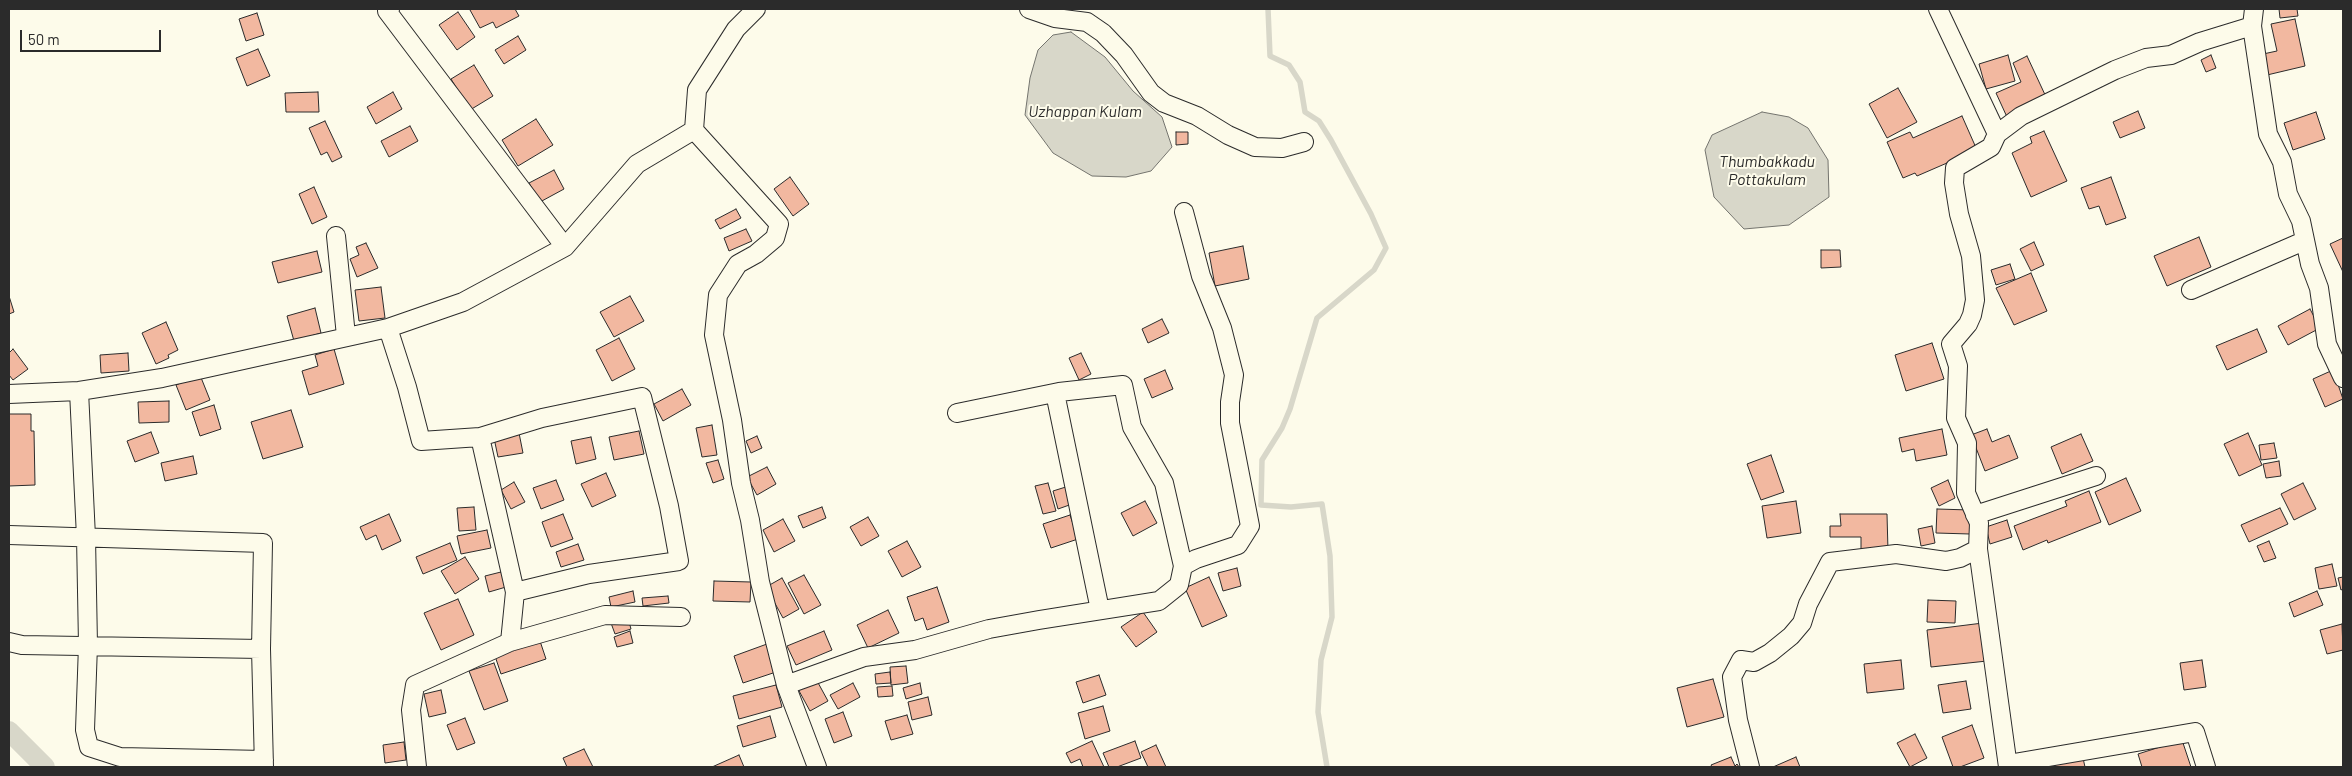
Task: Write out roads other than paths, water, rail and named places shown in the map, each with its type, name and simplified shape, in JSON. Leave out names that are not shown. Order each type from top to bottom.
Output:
[{"type":"street","points":[[390,9],[387,11],[565,247]]},
{"type":"street","points":[[756,9],[736,29],[697,90],[694,130],[779,224],[775,238],[756,254],[738,264],[718,295],[714,335],[750,520],[760,582],[786,685],[817,767]]},
{"type":"street","points":[[1029,9],[1055,18],[1087,22],[1103,33],[1124,55],[1151,93],[1164,103],[1196,116],[1228,135],[1255,147],[1282,148],[1304,142]]},
{"type":"street","points":[[1938,9],[1997,134]]},
{"type":"street","points":[[2254,9],[2252,26],[2268,134],[2282,162],[2288,194],[2301,221],[2304,241],[2319,288],[2328,344],[2343,378]]},
{"type":"street","points":[[2206,767],[2195,732],[2008,766],[1978,549],[1980,529],[1966,493],[1967,443],[1956,418],[1958,366],[1951,344],[1968,324],[1975,300],[1971,256],[1959,214],[1954,183],[1956,168],[1991,146],[1997,134],[2040,105],[2114,70],[2146,58],[2171,55],[2200,42],[2252,26]]},
{"type":"street","points":[[9,394],[79,391],[162,378],[388,328],[463,302],[565,247],[637,164],[694,130]]},
{"type":"street","points":[[1183,566],[1196,559],[1238,545],[1250,526],[1230,423],[1230,402],[1234,375],[1222,328],[1201,276],[1184,212]]},
{"type":"street","points":[[336,236],[346,336]]},
{"type":"street","points":[[2191,290],[2304,241]]},
{"type":"street","points":[[388,328],[405,380],[421,441],[480,437],[542,418],[642,397],[669,506],[680,561],[589,574],[514,592]]},
{"type":"street","points":[[786,685],[864,657],[915,650],[989,629],[1159,601],[1179,585],[1183,566],[1164,483],[1132,427],[1123,384],[1055,393],[957,413]]},
{"type":"street","points":[[9,535],[86,537],[263,543],[261,649],[264,764],[120,757],[89,747],[84,730],[88,645],[86,537],[79,391]]},
{"type":"street","points":[[1055,393],[1100,610]]},
{"type":"street","points":[[480,437],[514,592],[510,642]]},
{"type":"street","points":[[1975,515],[2096,476]]},
{"type":"street","points":[[1750,767],[1738,720],[1732,677],[1741,660],[1754,662],[1770,653],[1802,623],[1808,604],[1830,562],[1896,554],[1946,561],[1960,558],[1978,549]]},
{"type":"street","points":[[417,767],[411,710],[415,684],[510,642],[605,615],[681,617]]},
{"type":"street","points":[[9,642],[22,645],[261,649]]},
{"type":"water","name":"Uzhappan Kulam","points":[[1071,32],[1105,57],[1133,91],[1162,117],[1172,147],[1151,171],[1126,177],[1092,176],[1053,153],[1025,115],[1030,78],[1038,50],[1053,35]]},
{"type":"water","name":"Thumbakkadu Pottakulam","points":[[1762,112],[1789,117],[1808,128],[1828,160],[1829,197],[1789,225],[1744,229],[1714,197],[1705,150],[1712,135]]},
{"type":"waterway","points":[[1268,9],[1270,56],[1289,65],[1300,82],[1305,112],[1319,121],[1331,140],[1371,214],[1386,248],[1374,270],[1317,318],[1290,409],[1282,428],[1262,460],[1261,505],[1291,507],[1322,504],[1330,556],[1332,617],[1321,660],[1318,712],[1327,767]]},
{"type":"waterway","points":[[9,731],[45,767]]}]
